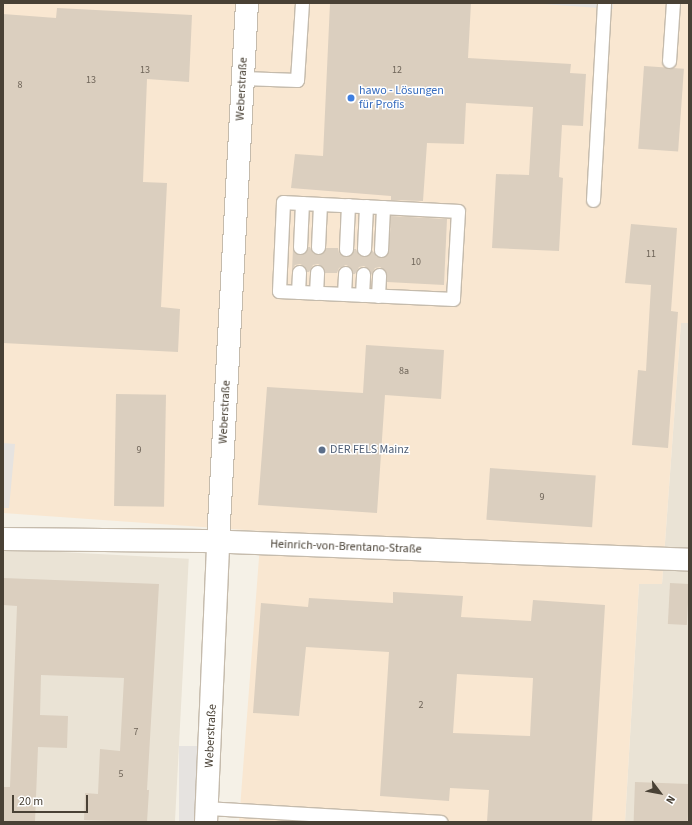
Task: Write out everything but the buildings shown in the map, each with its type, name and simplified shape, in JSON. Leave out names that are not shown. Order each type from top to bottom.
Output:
[{"type":"street","name":"Weberstraße","points":[[207,815],[218,542],[247,3]]},
{"type":"street","name":"Heinrich-von-Brentano-Straße","points":[[3,539],[218,542],[689,560]]},
{"type":"lane","points":[[243,78],[297,80],[302,3]]},
{"type":"lane","points":[[593,200],[604,3]]},
{"type":"lane","points":[[669,61],[673,3]]},
{"type":"lane","points":[[284,202],[302,203],[458,211],[453,299],[279,291],[284,202]]},
{"type":"lane","points":[[300,247],[302,203]]},
{"type":"lane","points":[[318,247],[320,204]]},
{"type":"lane","points":[[346,248],[348,205]]},
{"type":"lane","points":[[364,249],[366,206]]},
{"type":"lane","points":[[381,250],[383,207]]},
{"type":"lane","points":[[298,292],[299,272]]},
{"type":"lane","points":[[316,293],[317,272]]},
{"type":"lane","points":[[344,294],[345,274]]},
{"type":"lane","points":[[362,295],[363,274]]},
{"type":"lane","points":[[378,296],[379,276]]},
{"type":"lane","points":[[207,815],[441,822]]},
{"type":"shaded area","points":[[3,3],[689,3],[689,323],[681,323],[662,584],[639,584],[625,822],[239,822],[261,531],[3,513]]},
{"type":"shaded area","points":[[529,3],[613,3],[613,9]]},
{"type":"shaded area","points":[[681,322],[689,323],[689,822],[625,822],[639,584],[662,584]]},
{"type":"shaded area","points":[[3,443],[15,444],[9,508],[3,508]]},
{"type":"shaded area","points":[[3,549],[189,559],[175,822],[3,822]]},
{"type":"shaded area","points":[[179,746],[198,746],[198,822],[179,822]]},
{"type":"place","name":"hawo - Lösungen für Profis","points":[[351,98]]},
{"type":"place","name":"DER FELS Mainz","points":[[322,450]]}]
